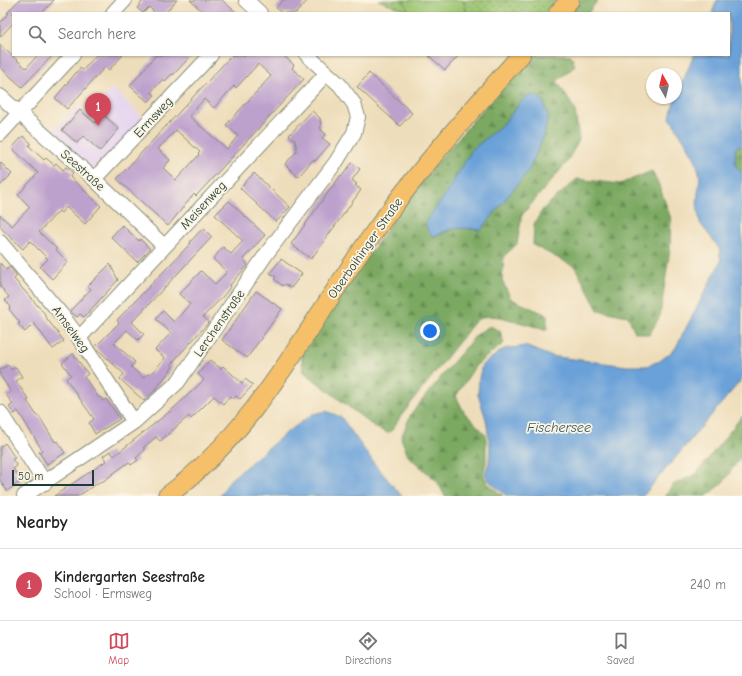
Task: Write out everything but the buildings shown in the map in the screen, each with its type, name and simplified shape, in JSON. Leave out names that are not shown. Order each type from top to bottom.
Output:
[{"type":"main road","points":[[559,12],[570,0]]},
{"type":"main road","name":"Oberboihinger Straße","points":[[166,496],[194,474],[215,454],[254,411],[367,242],[396,202],[427,162],[520,56]]},
{"type":"street","points":[[113,12],[125,0]]},
{"type":"street","points":[[0,134],[73,56]]},
{"type":"street","name":"Ermsweg","points":[[94,179],[210,56]]},
{"type":"street","points":[[308,56],[327,73]]},
{"type":"street","name":"Lerchenstraße","points":[[24,496],[45,484],[134,422],[178,382],[267,253],[336,162],[354,133],[358,117],[354,104],[340,85],[327,73]]},
{"type":"street","name":"Meisenweg","points":[[79,338],[327,73]]},
{"type":"street","name":"Seestraße","points":[[0,96],[94,179],[164,246]]},
{"type":"street","name":"Amselweg","points":[[0,242],[62,314],[134,422]]},
{"type":"street","points":[[0,412],[45,484]]},
{"type":"shaded area","points":[[113,88],[144,119],[93,172],[52,132],[78,105],[88,114]]},
{"type":"green space","points":[[378,0],[404,0],[408,11]]},
{"type":"green space","points":[[404,0],[463,0],[467,12],[410,12],[408,11]]},
{"type":"green space","points":[[463,0],[556,0],[545,12],[467,12]]},
{"type":"green space","points":[[580,0],[598,0],[589,12],[569,12]]},
{"type":"green space","points":[[528,56],[571,56],[575,66],[557,81],[575,110],[579,140],[567,162],[522,215],[517,244],[504,256],[502,280],[511,299],[547,315],[547,330],[501,317],[487,316],[476,320],[401,416],[393,429],[388,433],[376,428],[304,372],[301,355],[409,196]],"holes":[[[525,97],[543,101],[548,116],[544,135],[481,230],[465,228],[455,229],[440,235],[426,221],[444,197],[472,150],[504,123]]]},
{"type":"green space","points":[[738,146],[742,147],[742,173],[736,164],[735,149]]},
{"type":"green space","points":[[652,171],[659,185],[671,219],[670,249],[660,316],[649,335],[635,332],[628,316],[598,310],[575,267],[533,245],[534,224],[543,209],[577,179],[620,184]]},
{"type":"green space","points":[[490,326],[500,331],[504,343],[476,365],[456,396],[464,412],[486,435],[486,462],[483,474],[489,485],[503,496],[445,496],[437,481],[408,456],[401,438],[411,414],[477,334]]},
{"type":"green space","points":[[742,416],[742,455],[724,481],[707,496],[665,496],[673,485],[697,473]]},
{"type":"water","name":"Fischersee","points":[[717,0],[742,0],[742,147],[738,146],[735,149],[735,164],[742,173],[742,379],[643,496],[507,496],[491,483],[485,474],[489,462],[490,447],[486,419],[478,395],[479,378],[482,365],[504,349],[525,346],[550,356],[627,366],[646,366],[660,361],[675,349],[721,261],[719,248],[700,223],[697,203],[700,176],[696,161],[670,118],[673,104],[682,104],[682,84],[694,56],[730,56],[730,12],[712,12]]},
{"type":"water","points":[[536,95],[543,101],[548,116],[544,135],[529,170],[481,230],[455,228],[433,236],[427,230],[426,221],[444,197],[472,150],[504,123],[525,97]]},
{"type":"water","points":[[326,411],[341,417],[376,466],[402,496],[220,496],[230,480],[286,433],[313,414]]},
{"type":"place","name":"Kindergarten Seestraße","points":[[98,126]]}]
